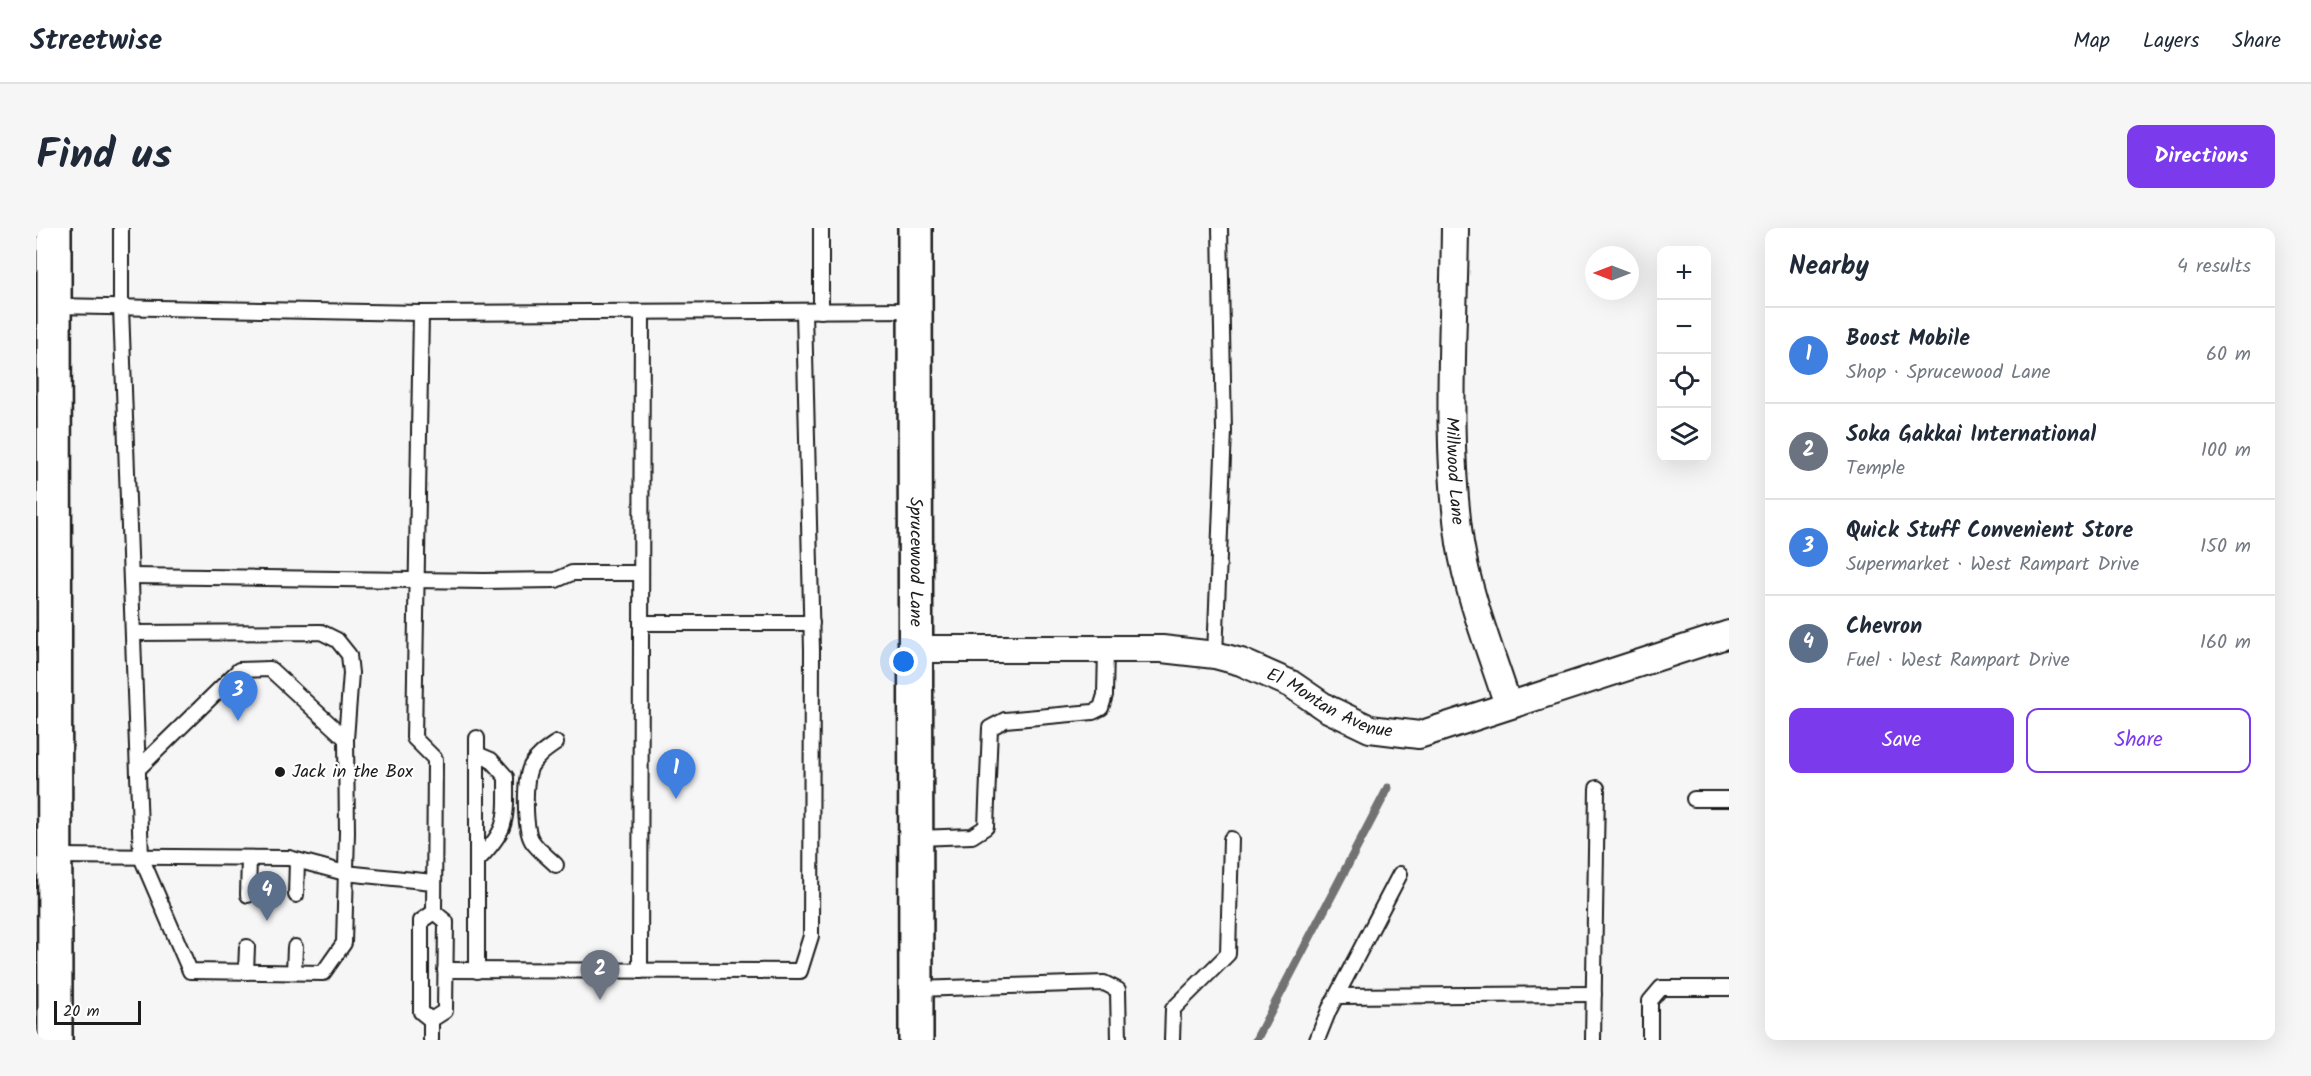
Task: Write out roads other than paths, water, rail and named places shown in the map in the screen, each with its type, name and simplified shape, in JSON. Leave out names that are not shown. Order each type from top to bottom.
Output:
[{"type":"street","points":[[54,228],[54,306],[45,531],[45,616],[48,864],[55,1040]]},
{"type":"street","name":"Sprucewood Lane","points":[[915,228],[918,649],[916,1040]]},
{"type":"street","name":"Millwood Lane","points":[[1455,228],[1454,494],[1461,546],[1473,597],[1508,705]]},
{"type":"street","name":"El Montan Avenue","points":[[918,649],[1162,649],[1215,655],[1241,662],[1291,684],[1326,708],[1370,729],[1419,735],[1729,634]]},
{"type":"lane","points":[[121,228],[121,307],[141,857],[190,971],[323,973],[344,943],[346,739],[351,673],[349,655],[337,640],[321,632],[133,633]]},
{"type":"lane","points":[[821,228],[821,311]]},
{"type":"lane","points":[[1215,655],[1224,430],[1220,228]]},
{"type":"lane","points":[[54,306],[421,313],[916,310]]},
{"type":"lane","points":[[445,970],[800,971],[810,936],[812,623],[804,311]]},
{"type":"lane","points":[[640,971],[642,312]]},
{"type":"lane","points":[[421,313],[414,738],[435,759],[434,912],[446,922],[445,1011],[431,1020]]},
{"type":"lane","points":[[131,576],[556,580],[572,573],[641,573]]},
{"type":"lane","points":[[641,623],[812,623]]},
{"type":"lane","points":[[917,838],[972,836],[986,827],[990,728],[1005,720],[1093,712],[1101,708],[1106,695],[1106,649]]},
{"type":"lane","points":[[138,769],[239,670],[270,669],[346,739]]},
{"type":"lane","points":[[477,738],[477,971]]},
{"type":"lane","points":[[556,743],[540,755],[531,766],[527,791],[528,829],[531,840],[556,865]]},
{"type":"lane","points":[[477,754],[491,760],[506,777],[504,826],[499,839],[477,861]]},
{"type":"lane","points":[[1593,1040],[1597,788]]},
{"type":"lane","points":[[1694,800],[1729,799]]},
{"type":"lane","points":[[1172,1040],[1173,1009],[1228,954],[1231,840]]},
{"type":"lane","points":[[48,864],[141,857],[290,858],[345,873],[433,882]]},
{"type":"lane","points":[[249,858],[249,895]]},
{"type":"lane","points":[[296,895],[297,861]]},
{"type":"lane","points":[[1317,1040],[1337,996],[1401,874]]},
{"type":"lane","points":[[431,1020],[421,1012],[421,921],[434,912]]},
{"type":"lane","points":[[246,972],[247,947]]},
{"type":"lane","points":[[294,972],[295,947]]},
{"type":"lane","points":[[916,989],[1104,983],[1118,990],[1119,1040]]},
{"type":"lane","points":[[1650,1040],[1650,1001],[1661,988],[1729,988]]},
{"type":"lane","points":[[1337,996],[1594,994]]},
{"type":"lane","points":[[431,1020],[431,1040]]},
{"type":"waterway","points":[[1256,1040],[1388,788]]},
{"type":"place","name":"Quick Stuff Convenient Store","points":[[238,721]]},
{"type":"place","name":"Jack in the Box","points":[[280,772]]},
{"type":"place","name":"Boost Mobile","points":[[676,799]]},
{"type":"place","name":"Chevron","points":[[267,921]]},
{"type":"place","name":"Soka Gakkai International","points":[[600,1000]]}]
